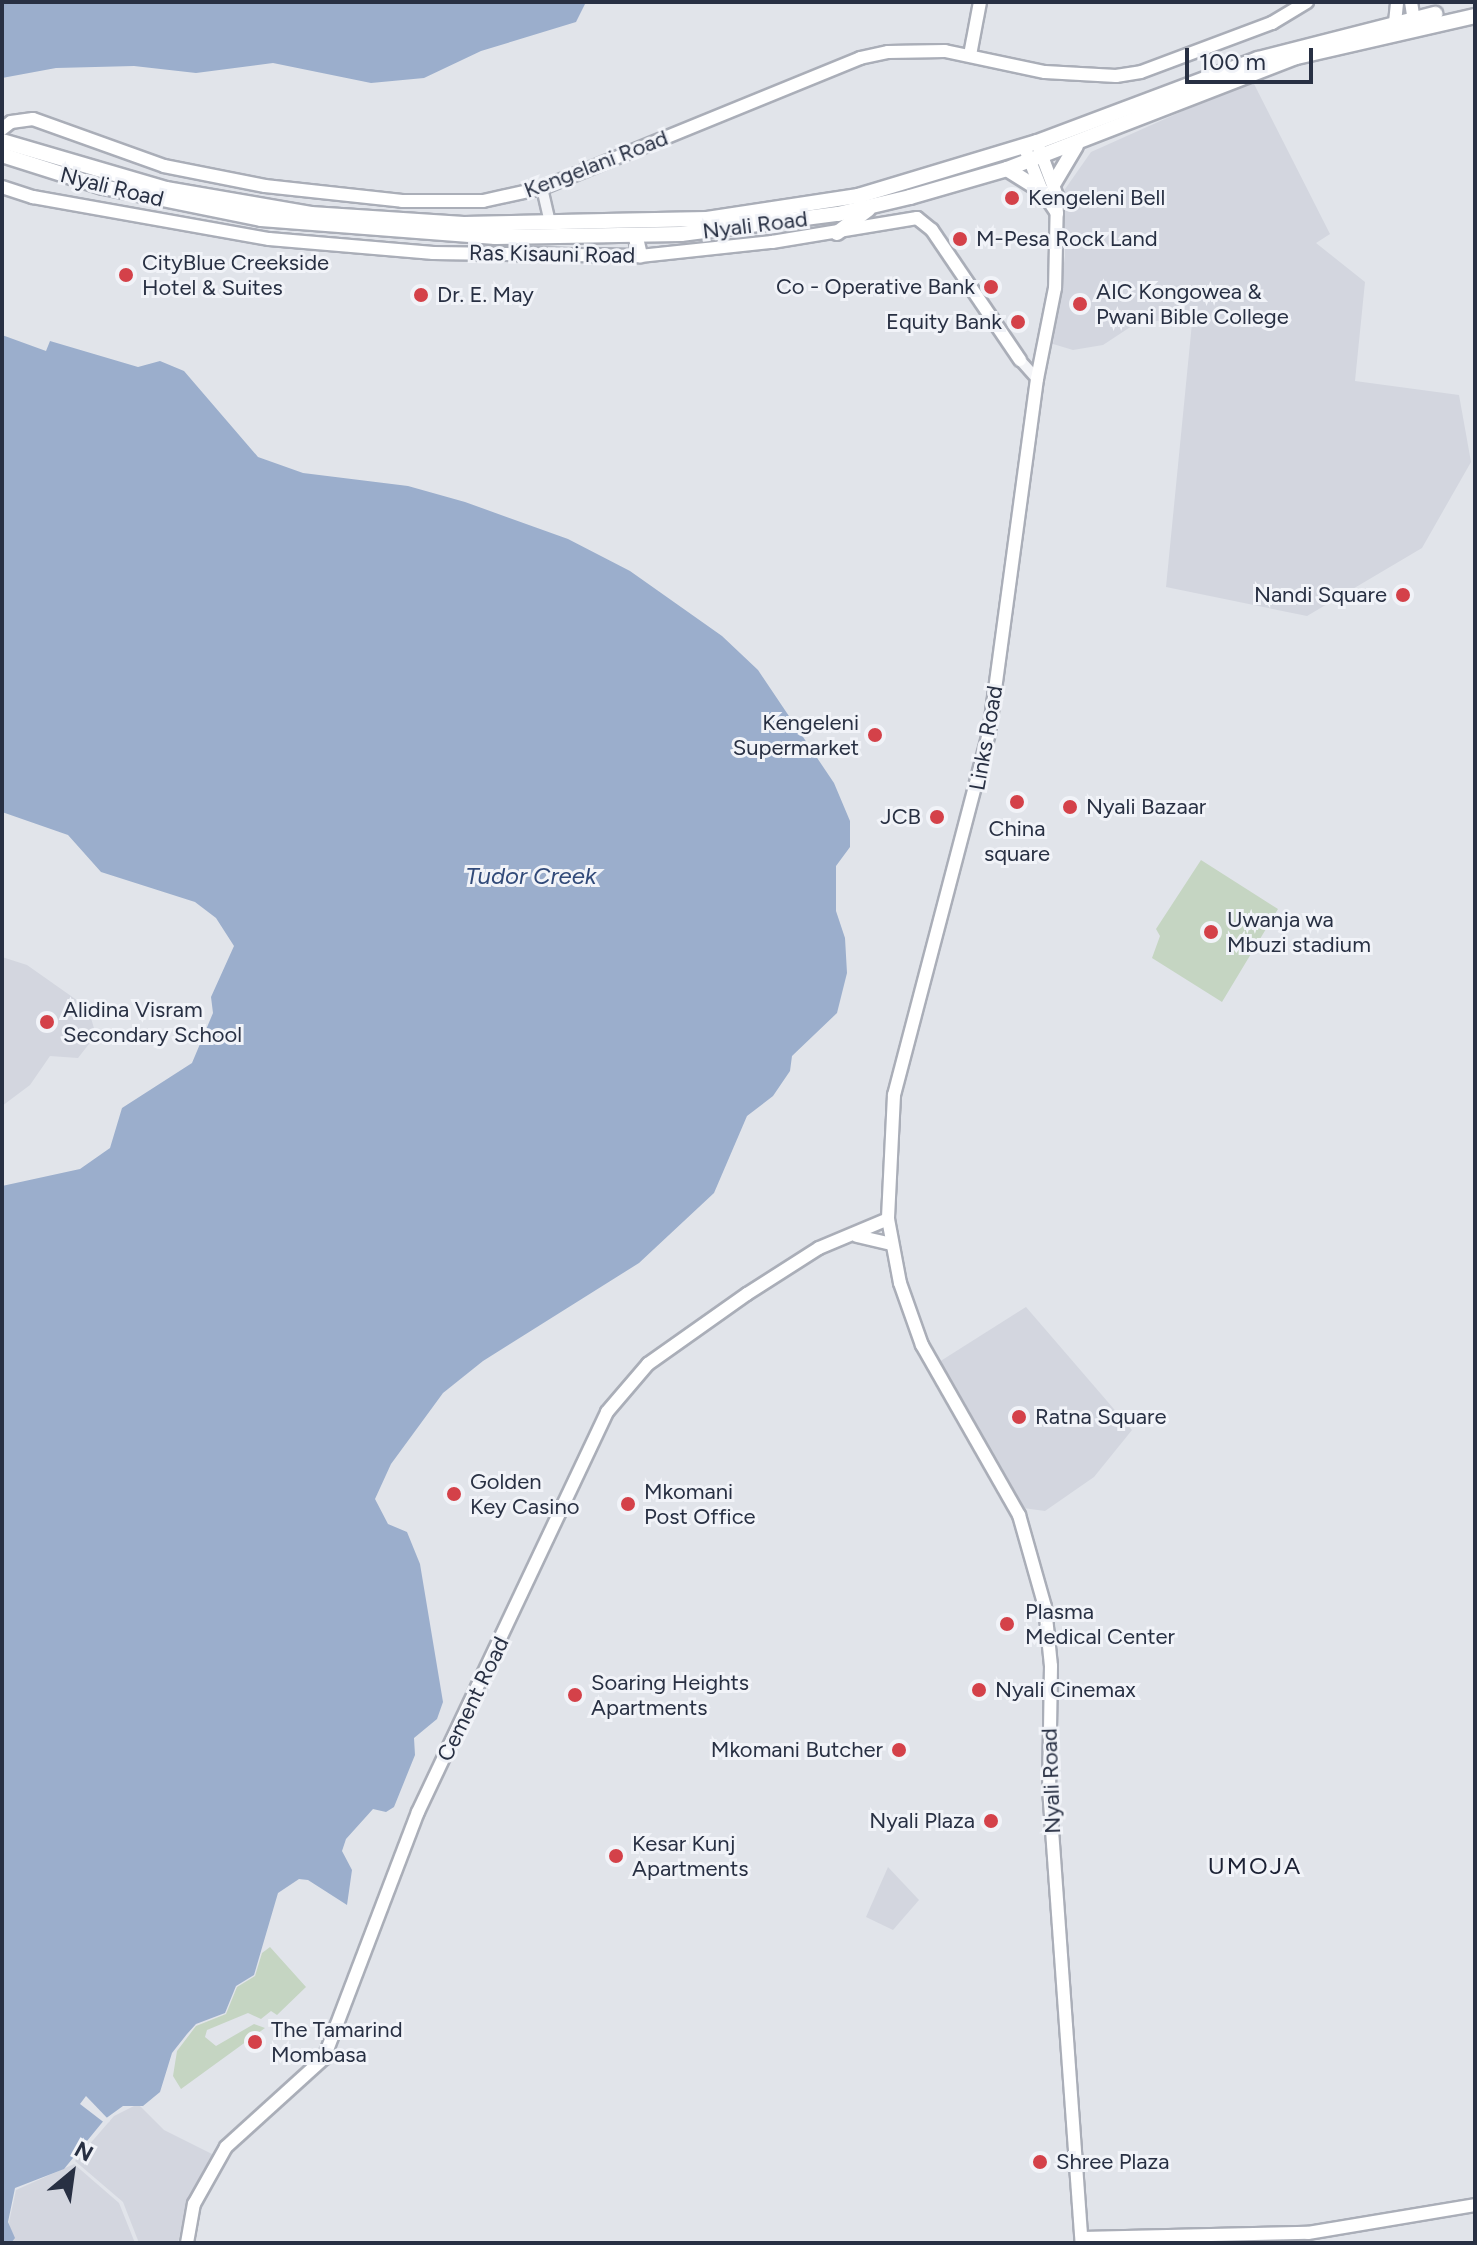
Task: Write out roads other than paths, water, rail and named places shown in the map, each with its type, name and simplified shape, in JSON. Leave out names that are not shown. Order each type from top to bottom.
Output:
[{"type":"highway","name":"Nyali Road","points":[[7,150],[252,206],[402,222],[682,221],[801,207],[858,196],[1079,142],[1244,75],[1393,26],[1414,15],[1475,8]]},
{"type":"highway","name":"Nyali Road","points":[[1414,15],[1475,16]]},
{"type":"highway","name":"Nyali Road","points":[[7,150],[145,197],[261,219],[418,234],[636,238],[812,218],[874,205],[1007,169],[1033,151],[1258,59],[1393,26]]},
{"type":"highway","points":[[1007,169],[1048,187],[1079,142]]},
{"type":"highway","points":[[837,233],[874,205]]},
{"type":"highway","points":[[636,238],[640,256]]},
{"type":"main road","points":[[970,55],[980,2]]},
{"type":"main road","name":"Kengelani Road","points":[[2,129],[27,118],[164,166],[265,186],[425,202],[483,201],[542,188],[860,58],[920,49],[970,55],[1083,77],[1125,74],[1272,23],[1307,2]]},
{"type":"main road","points":[[1393,26],[1397,2]]},
{"type":"main road","name":"Links Road","points":[[893,1250],[888,1219],[894,1095],[989,733],[1037,379],[1055,288],[1060,233],[1057,213],[1033,151]]},
{"type":"main road","name":"Ras Kisauni Road","points":[[7,190],[341,247],[640,256],[922,220],[1020,360]]},
{"type":"main road","name":"Cement Road","points":[[187,2243],[194,2204],[226,2147],[324,2058],[418,1812],[607,1412],[648,1364],[747,1294],[819,1248],[857,1236],[888,1219]]},
{"type":"main road","points":[[857,1236],[893,1250]]},
{"type":"main road","name":"Nyali Road","points":[[893,1250],[922,1345],[1019,1515],[1045,1607],[1051,1666],[1049,1788],[1082,2241]]},
{"type":"main road","points":[[1082,2241],[1308,2233],[1475,2205]]},
{"type":"street","points":[[542,188],[550,223]]},
{"type":"street","points":[[1020,360],[1040,363]]},
{"type":"street","name":"Ras Kisauni Road","points":[[1020,360],[1037,379]]},
{"type":"water","points":[[2,2],[586,2],[576,22],[481,51],[424,78],[371,83],[273,63],[196,73],[134,66],[56,68],[2,78]]},
{"type":"water","name":"Tudor Creek","points":[[2,335],[46,351],[50,341],[138,367],[160,361],[184,371],[258,457],[303,473],[408,486],[465,502],[568,539],[630,571],[722,636],[758,670],[834,783],[850,821],[850,847],[836,866],[836,911],[845,938],[847,973],[837,1013],[792,1056],[790,1071],[773,1096],[747,1116],[714,1193],[639,1263],[483,1361],[443,1393],[391,1464],[375,1499],[388,1524],[407,1532],[420,1564],[443,1702],[437,1719],[414,1738],[415,1755],[394,1807],[386,1812],[373,1809],[346,1839],[342,1851],[352,1870],[347,1905],[308,1880],[299,1879],[278,1893],[254,1975],[236,1986],[225,2013],[196,2024],[187,2034],[172,2053],[160,2092],[143,2106],[123,2106],[105,2119],[64,2169],[15,2188],[8,2222],[15,2238],[11,2243],[2,2243],[2,1186],[80,1169],[110,1148],[122,1108],[192,1063],[213,1013],[211,997],[234,946],[216,918],[195,902],[101,872],[68,835],[2,812]]},
{"type":"place","name":"Kengeleni Bell","points":[[1012,198]]},
{"type":"place","name":"M-Pesa Rock Land","points":[[960,239]]},
{"type":"place","name":"CityBlue Creekside Hotel & Suites","points":[[126,275]]},
{"type":"place","name":"Co - Operative Bank","points":[[991,287]]},
{"type":"place","name":"Dr. E. May","points":[[421,295]]},
{"type":"place","name":"AIC Kongowea & Pwani Bible College","points":[[1080,304]]},
{"type":"place","name":"Equity Bank","points":[[1018,322]]},
{"type":"place","name":"Nandi Square","points":[[1403,595]]},
{"type":"place","name":"Kengeleni Supermarket","points":[[875,735]]},
{"type":"place","name":"China square","points":[[1017,802]]},
{"type":"place","name":"Nyali Bazaar","points":[[1070,807]]},
{"type":"place","name":"JCB","points":[[937,817]]},
{"type":"place","name":"Uwanja wa Mbuzi stadium","points":[[1211,932]]},
{"type":"place","name":"Alidina Visram Secondary School","points":[[47,1022]]},
{"type":"place","name":"Ratna Square","points":[[1019,1417]]},
{"type":"place","name":"Golden Key Casino","points":[[454,1494]]},
{"type":"place","name":"Mkomani Post Office","points":[[628,1504]]},
{"type":"place","name":"Plasma Medical Center","points":[[1007,1624]]},
{"type":"place","name":"Nyali Cinemax","points":[[979,1690]]},
{"type":"place","name":"Soaring Heights Apartments","points":[[575,1695]]},
{"type":"place","name":"Mkomani Butcher","points":[[899,1750]]},
{"type":"place","name":"Nyali Plaza","points":[[991,1821]]},
{"type":"place","name":"Kesar Kunj Apartments","points":[[616,1856]]},
{"type":"place","name":"The Tamarind Mombasa","points":[[255,2042]]},
{"type":"place","name":"Shree Plaza","points":[[1040,2162]]},
{"type":"district","name":"UMOJA","points":[[1255,1866]]}]
